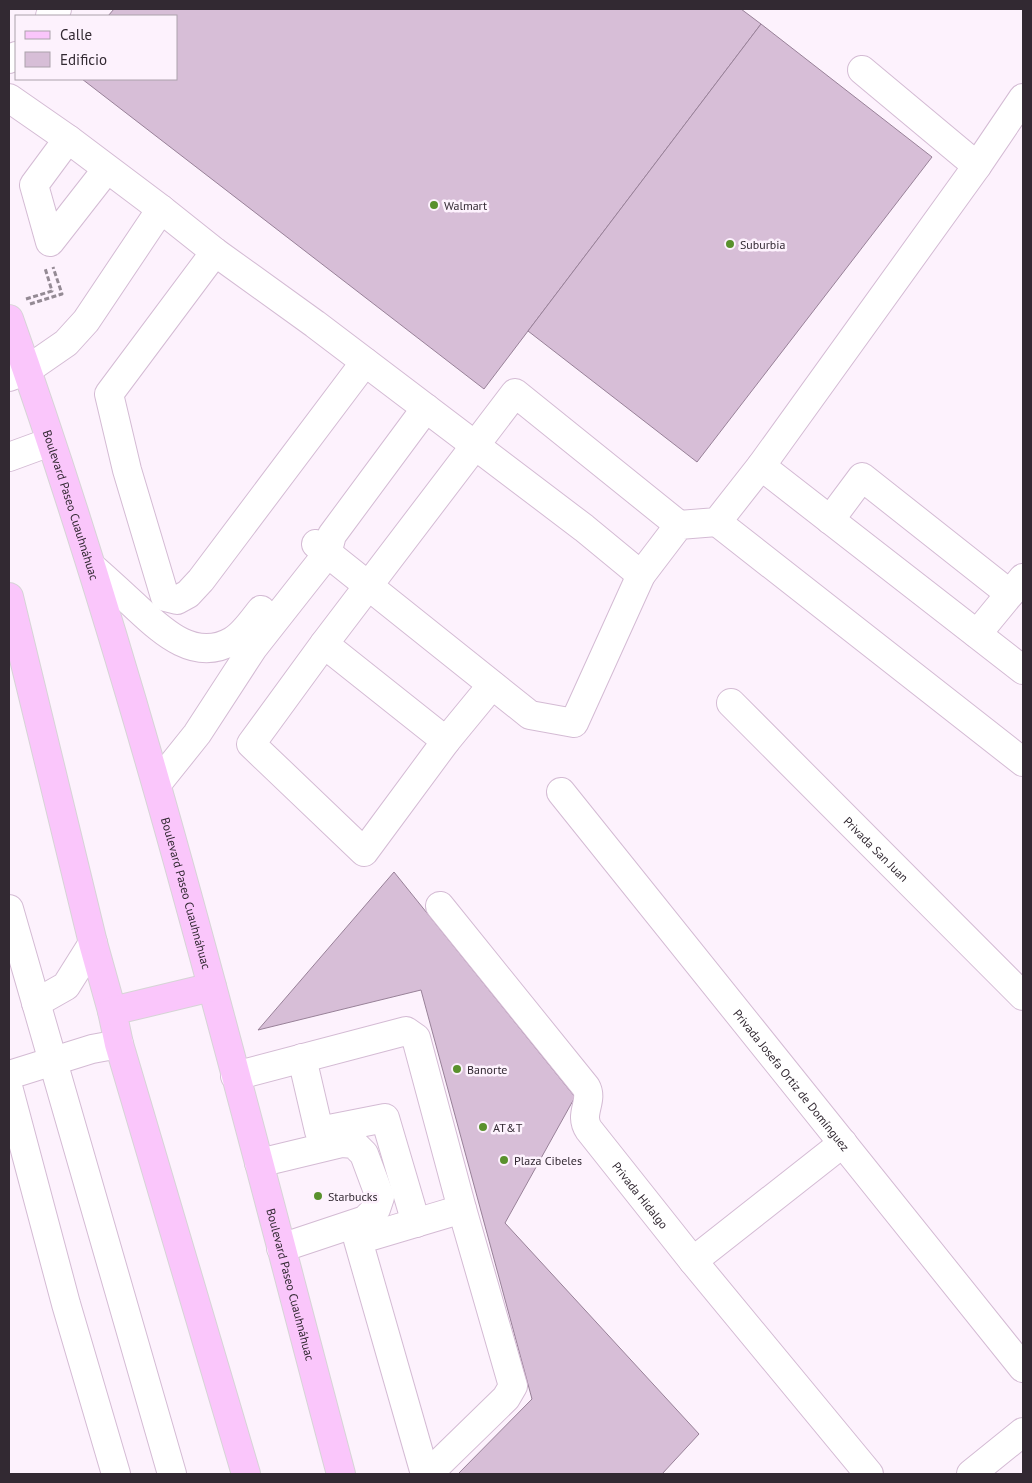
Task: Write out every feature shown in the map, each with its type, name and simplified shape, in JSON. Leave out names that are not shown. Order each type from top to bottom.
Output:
[{"type":"main road","name":"Boulevard Paseo Cuauhnáhuac","points":[[18,309],[18,373],[50,442],[92,567],[156,784],[212,987],[341,1474]]},
{"type":"main road","points":[[9,597],[119,1044],[246,1474]]},
{"type":"main road","points":[[112,1011],[212,987]]},
{"type":"street","points":[[862,70],[977,166]]},
{"type":"street","points":[[9,98],[68,139],[215,252],[315,324],[584,528],[641,575]]},
{"type":"street","points":[[717,522],[760,466],[977,166],[1023,98]]},
{"type":"street","points":[[68,139],[34,185],[50,242],[107,168]]},
{"type":"street","points":[[18,373],[66,343],[86,321],[161,209]]},
{"type":"street","points":[[215,252],[109,394],[126,470],[165,597],[176,600],[188,594],[201,580],[365,362]]},
{"type":"street","points":[[492,684],[446,741],[364,852],[251,744],[324,644],[515,393],[679,525],[717,522],[1023,762]]},
{"type":"street","points":[[156,784],[197,734],[253,648],[325,544],[426,408]]},
{"type":"street","points":[[9,457],[50,442]]},
{"type":"street","points":[[760,466],[1023,670]]},
{"type":"street","points":[[830,520],[862,477],[1017,586],[977,634]]},
{"type":"street","points":[[325,544],[368,586],[530,715],[574,723],[641,575],[679,525]]},
{"type":"street","points":[[92,567],[160,628],[178,641],[201,649],[216,648],[233,641],[325,544]]},
{"type":"street","points":[[324,644],[446,741]]},
{"type":"street","name":"Privada San Juan","points":[[731,703],[1023,996]]},
{"type":"street","name":"Privada Josefa Ortiz de Domínguez","points":[[561,792],[1023,1368]]},
{"type":"street","name":"Privada Hidalgo","points":[[440,906],[583,1083],[588,1091],[584,1119],[586,1126],[693,1261],[869,1474]]},
{"type":"street","points":[[9,909],[172,1474]]},
{"type":"street","points":[[36,1003],[66,986],[93,944]]},
{"type":"street","points":[[235,1076],[406,1032],[416,1038],[513,1386],[506,1398],[426,1474],[358,1240],[462,1208]]},
{"type":"street","points":[[9,1075],[92,1049],[119,1044]]},
{"type":"street","points":[[302,1058],[319,1132],[385,1118],[416,1223]]},
{"type":"street","points":[[9,1090],[66,1304],[116,1474]]},
{"type":"street","points":[[259,1163],[342,1143],[354,1144],[364,1154],[380,1197],[376,1209],[366,1220],[281,1248]]},
{"type":"street","points":[[693,1261],[843,1143]]},
{"type":"street","points":[[971,1474],[1023,1432]]},
{"type":"path","points":[[52,263],[62,294],[18,309],[52,291],[44,265],[52,263]]},
{"type":"building","name":"Walmart","points":[[114,9],[741,9],[761,24],[484,389],[83,80],[178,80],[178,15],[109,15]]},
{"type":"building","name":"Suburbia","points":[[761,24],[932,157],[697,462],[528,331]]},
{"type":"building","name":"Plaza Cibeles","points":[[394,872],[575,1097],[505,1223],[699,1434],[662,1474],[458,1474],[532,1399],[421,990],[258,1030]]},
{"type":"place","name":"Walmart","points":[[434,205]]},
{"type":"place","name":"Suburbia","points":[[730,244]]},
{"type":"place","name":"Banorte","points":[[457,1069]]},
{"type":"place","name":"AT&T","points":[[483,1127]]},
{"type":"place","name":"Plaza Cibeles","points":[[504,1160]]},
{"type":"place","name":"Starbucks","points":[[318,1196]]}]
